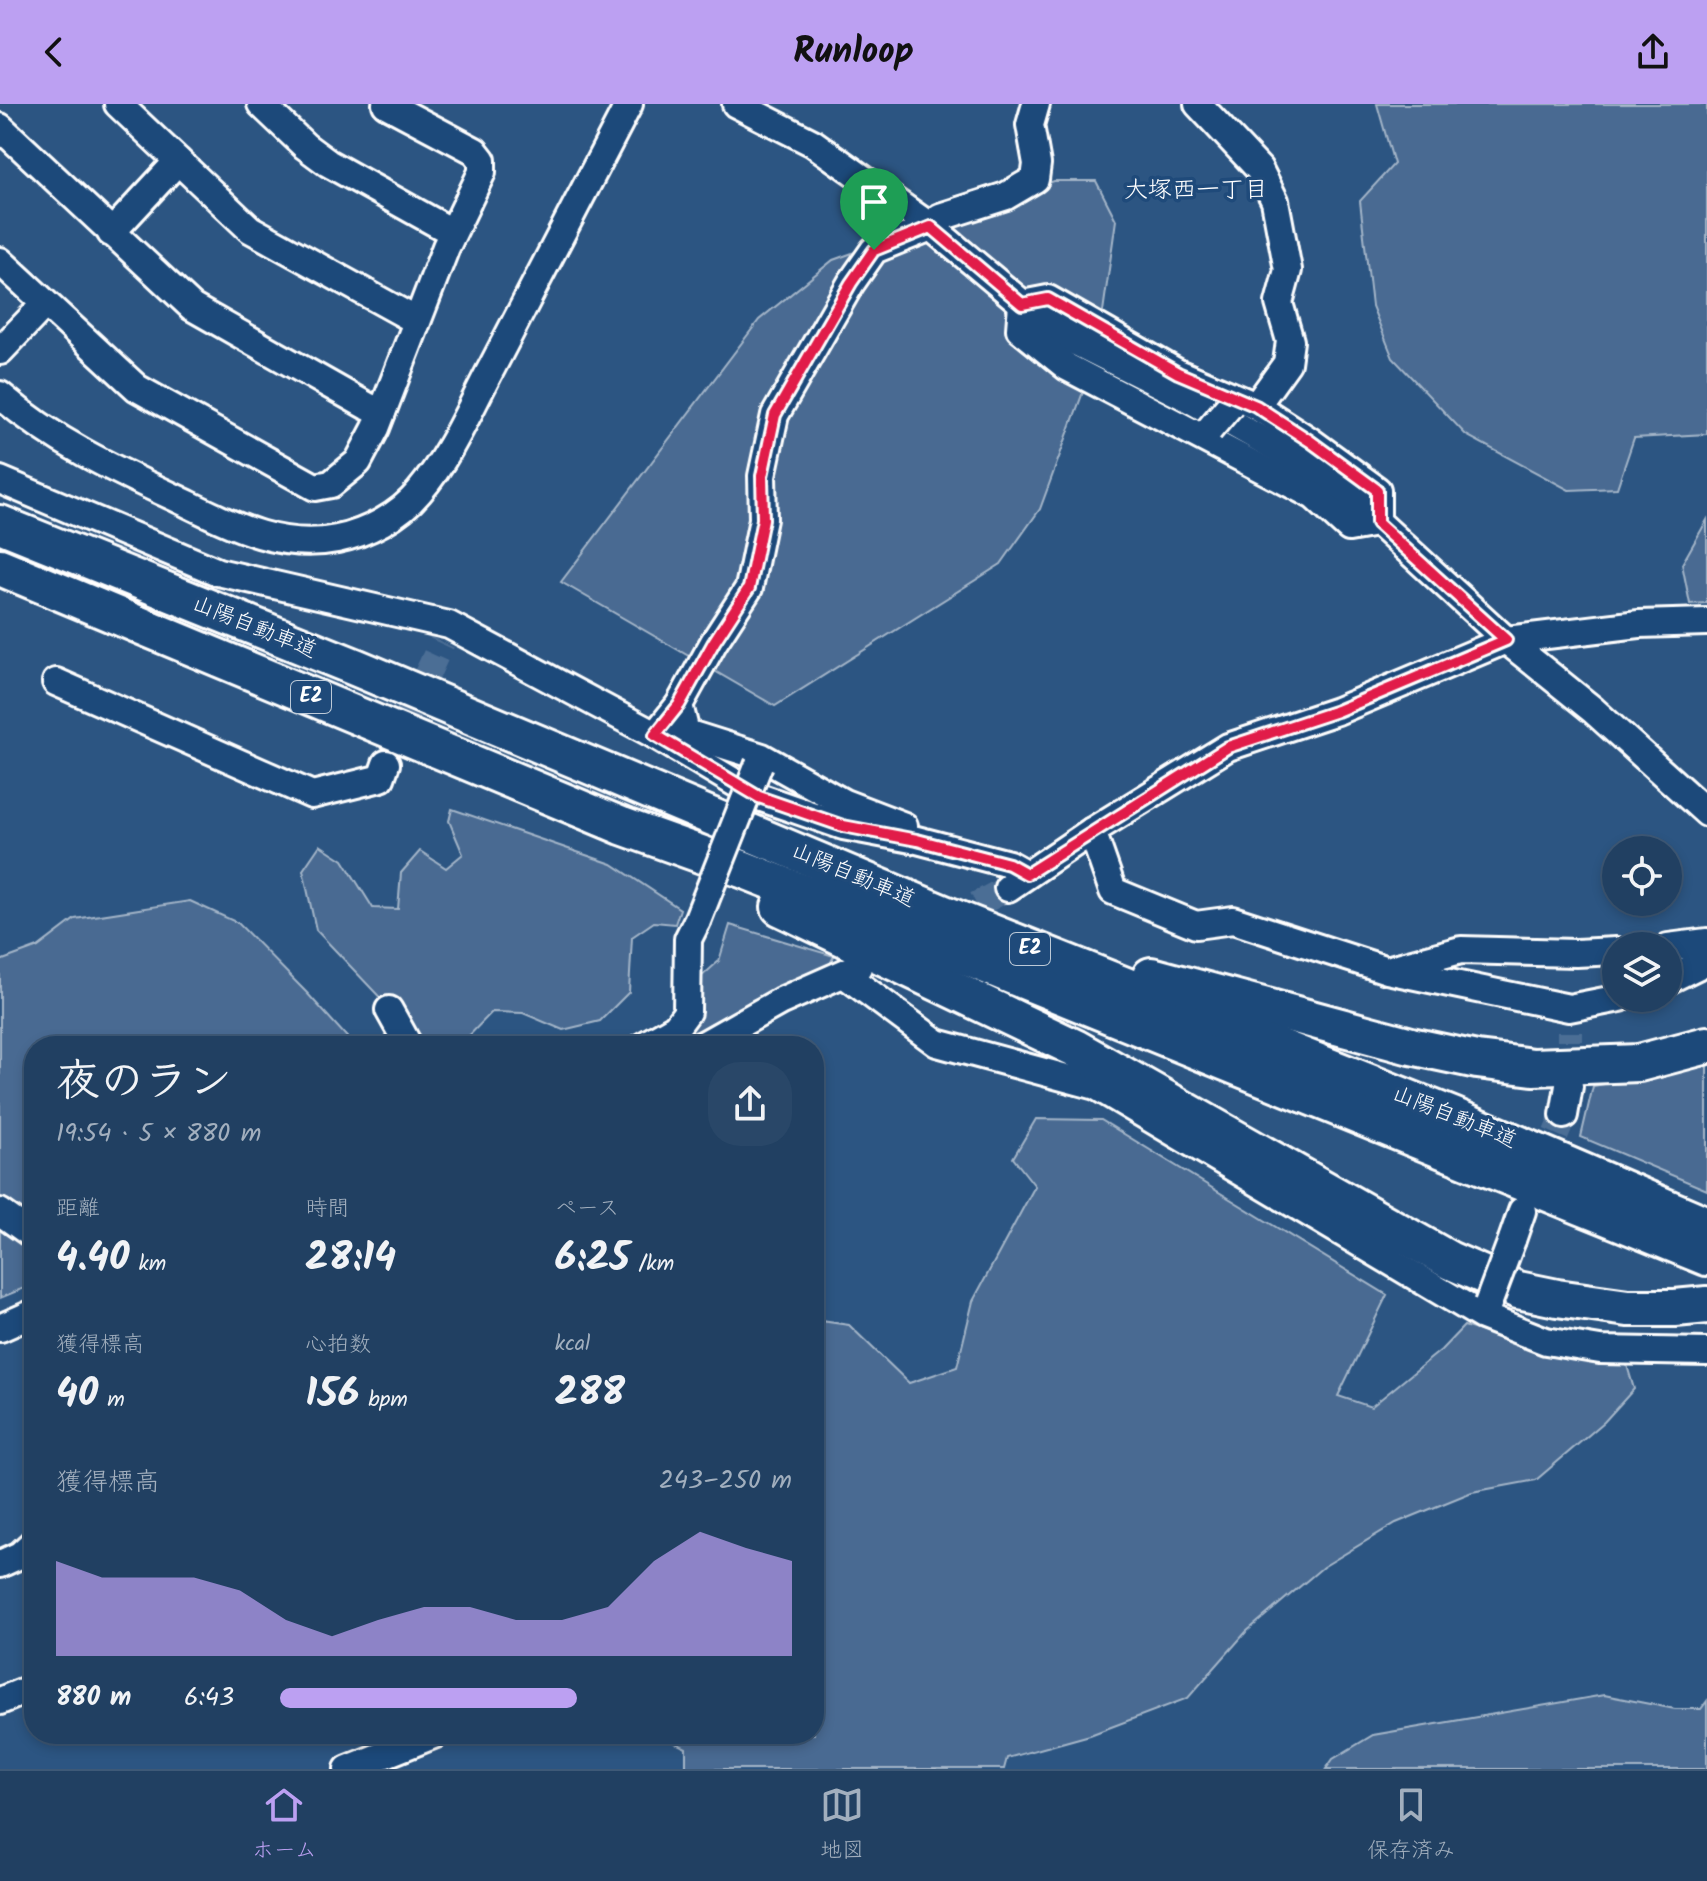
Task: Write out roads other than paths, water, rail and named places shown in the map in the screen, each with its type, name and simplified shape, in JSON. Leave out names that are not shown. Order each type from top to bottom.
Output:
[{"type":"highway","name":"山陽自動車道","points":[[0,524],[355,667],[942,913],[1455,1117],[1704,1245]]},
{"type":"highway","name":"山陽自動車道","points":[[0,567],[622,826],[742,869],[1704,1245]]},
{"type":"highway","points":[[355,667],[873,872],[1152,976],[1411,1046],[1477,1060],[1533,1067],[1639,1063],[1707,1045]]},
{"type":"highway","points":[[622,826],[691,865],[1075,1048],[1449,1260],[1518,1290],[1557,1298],[1628,1308],[1707,1305]]},
{"type":"street","points":[[118,104],[250,229],[417,321]]},
{"type":"street","points":[[261,104],[305,146],[328,163],[452,232]]},
{"type":"street","points":[[0,261],[137,388],[315,487],[331,484],[358,462],[382,412],[452,232],[482,172],[482,160],[475,151],[386,104]]},
{"type":"street","points":[[0,395],[44,430],[86,456],[246,531],[284,541],[315,542],[347,536],[371,527],[399,511],[434,473],[629,104]]},
{"type":"street","points":[[736,104],[813,143],[931,227],[1056,332],[1184,396],[1287,454],[1348,495],[1506,640],[1593,710],[1707,813]]},
{"type":"street","points":[[655,735],[679,705],[749,588],[763,519],[762,476],[775,415],[851,283],[874,250],[931,227],[940,217],[1006,196],[1035,179],[1037,164],[1030,125],[1036,104]]},
{"type":"street","points":[[1198,104],[1259,169],[1275,201],[1288,270],[1279,303],[1290,341],[1287,363],[1207,434]]},
{"type":"street","points":[[0,127],[192,307],[382,412]]},
{"type":"street","points":[[111,233],[178,161]]},
{"type":"street","points":[[1022,304],[1048,299],[1178,373],[1310,441],[1377,490],[1377,523]]},
{"type":"street","points":[[0,351],[45,304]]},
{"type":"street","points":[[1022,304],[1020,329],[1067,367],[1207,434],[1314,496],[1349,528],[1377,523]]},
{"type":"street","points":[[0,480],[218,572],[446,633],[655,735],[759,797],[843,826],[917,840],[1009,864],[1017,881],[1228,747],[1337,711],[1506,640],[1639,624],[1707,622]]},
{"type":"street","points":[[56,682],[312,795],[381,778],[386,764]]},
{"type":"street","points":[[679,705],[686,733],[761,760],[844,803],[908,827],[917,840]]},
{"type":"street","points":[[660,1036],[676,1027],[687,1012],[688,939],[761,760]]},
{"type":"street","points":[[1092,831],[1113,891],[1196,925],[1233,920],[1387,970],[1570,1020],[1602,1006]]},
{"type":"street","points":[[1682,945],[1707,942]]},
{"type":"street","points":[[1387,970],[1461,950],[1602,952]]},
{"type":"street","points":[[1682,973],[1707,961]]},
{"type":"street","points":[[719,1036],[781,1001],[852,970],[937,1043],[1096,1086],[1485,1310],[1546,1341],[1600,1350],[1707,1352]]},
{"type":"street","points":[[389,1010],[403,1036]]},
{"type":"street","points":[[1564,1115],[1569,1086]]},
{"type":"street","points":[[1485,1310],[1522,1211]]},
{"type":"street","points":[[0,1212],[24,1229]]},
{"type":"street","points":[[0,1328],[24,1317]]},
{"type":"street","points":[[0,1564],[24,1551]]},
{"type":"street","points":[[0,1701],[24,1691]]},
{"type":"street","points":[[348,1769],[411,1744]]},
{"type":"tunnel","points":[[392,750],[442,642]]},
{"type":"tunnel","points":[[942,923],[1008,888]]},
{"type":"tunnel","points":[[1570,1032],[1570,1080]]},
{"type":"tunnel","points":[[1540,1170],[1564,1115]]},
{"type":"district","name":"大塚西一丁目","points":[[1196,190]]}]
